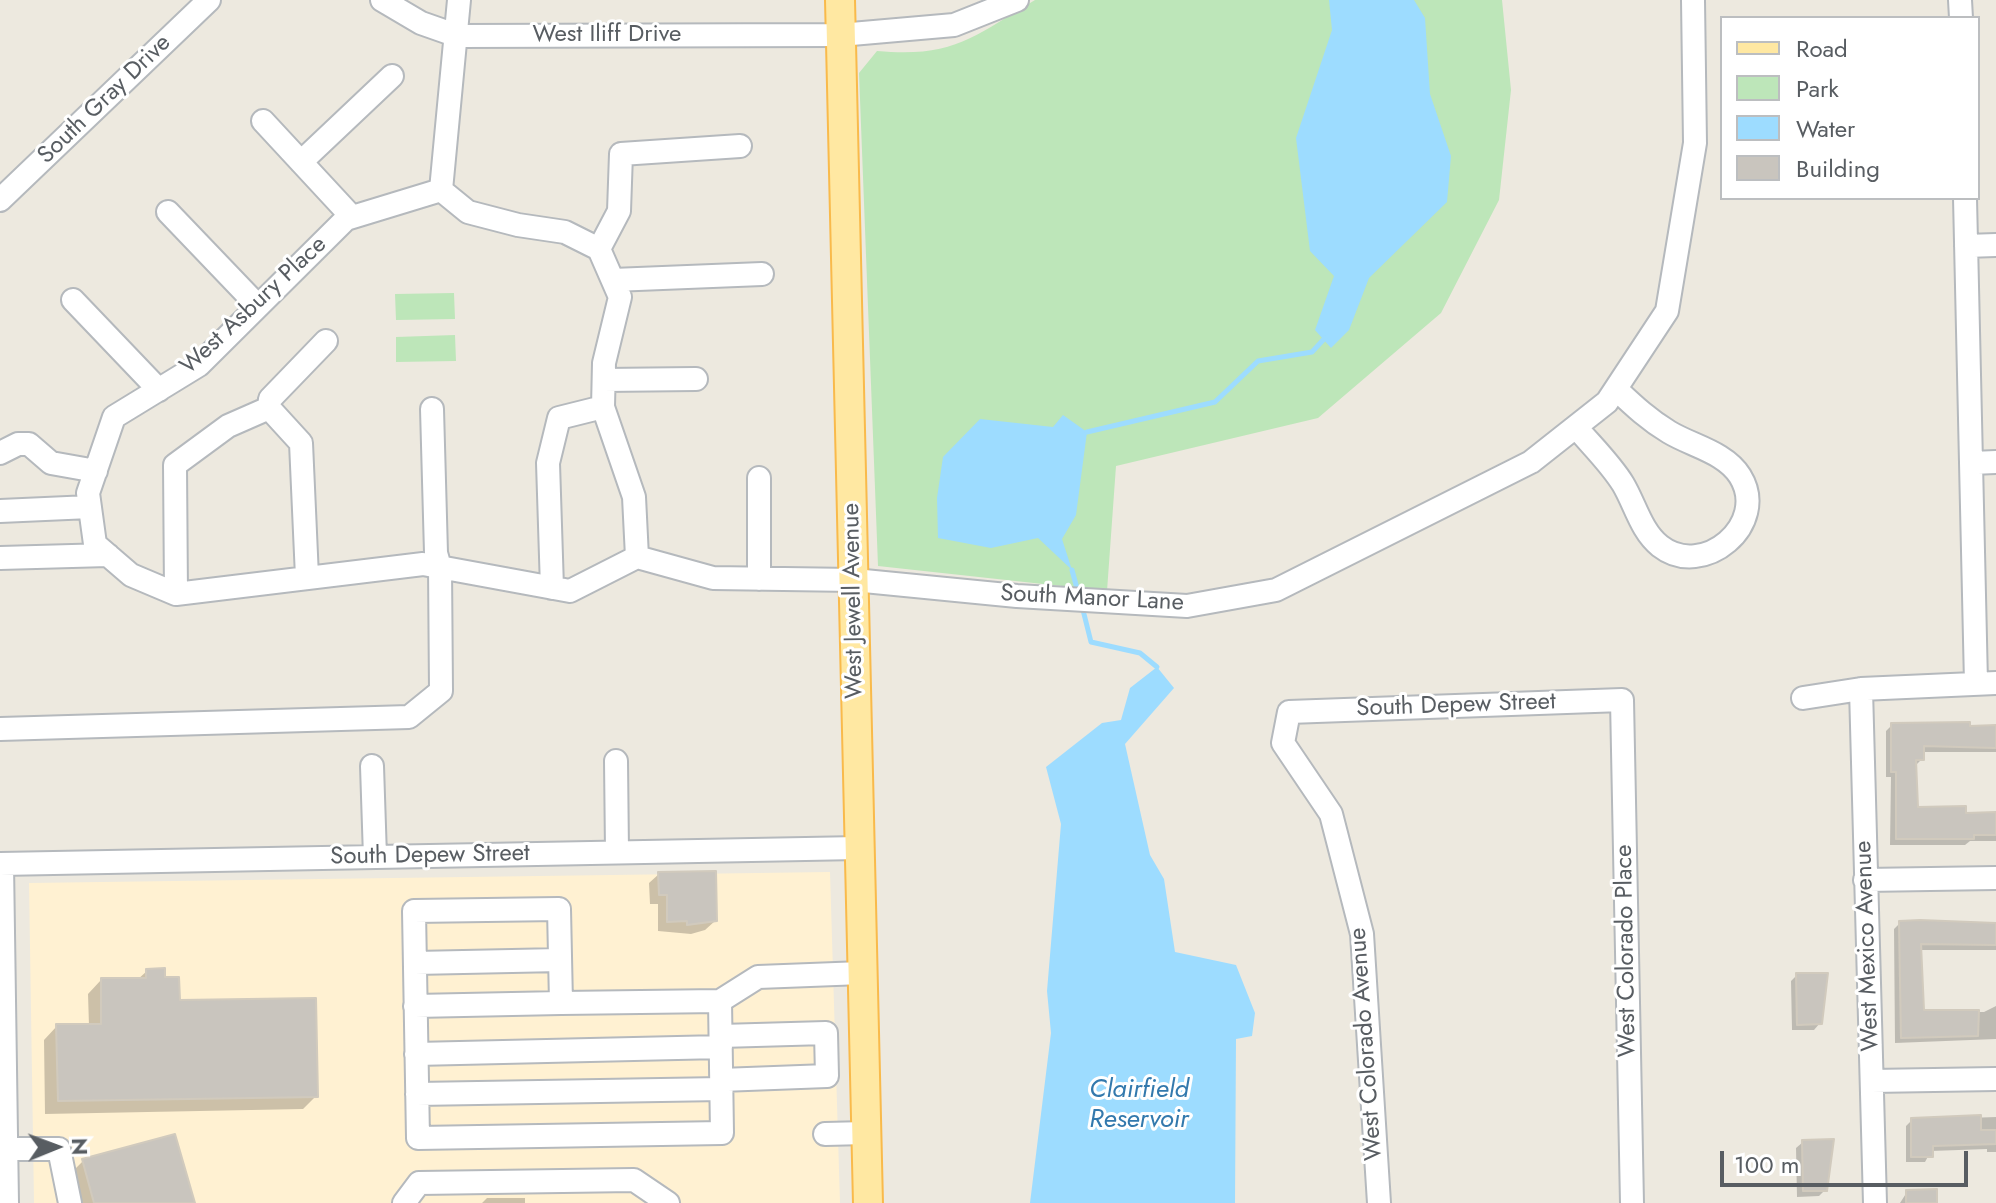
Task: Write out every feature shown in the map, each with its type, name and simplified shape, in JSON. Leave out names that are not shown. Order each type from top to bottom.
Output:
[{"type":"main road","name":"West Jewell Avenue","points":[[840,0],[868,1203]]},
{"type":"street","name":"South Gray Drive","points":[[0,200],[209,0]]},
{"type":"street","name":"West Iliff Drive","points":[[382,0],[421,23],[458,36],[840,35],[954,25],[1017,0]]},
{"type":"street","points":[[269,408],[228,426],[175,465],[176,594],[432,565],[570,591],[637,557],[634,497],[603,407],[604,363],[620,297],[599,249],[565,232],[518,225],[468,212],[441,190],[459,0]]},
{"type":"street","name":"South Manor Lane","points":[[637,557],[713,578],[854,580],[1034,597],[1187,606],[1276,590],[1531,462],[1617,390],[1667,311],[1695,143],[1693,0]]},
{"type":"street","points":[[301,162],[392,76]]},
{"type":"street","points":[[263,121],[352,217]]},
{"type":"street","points":[[599,249],[619,211],[621,154],[740,146]]},
{"type":"street","name":"West Asbury Place","points":[[176,594],[131,575],[95,544],[88,493],[114,417],[199,365],[352,217],[441,190]]},
{"type":"street","points":[[1803,698],[1861,689],[1986,683],[1972,463],[1965,200]]},
{"type":"street","points":[[168,212],[258,306]]},
{"type":"street","points":[[1966,246],[1996,245]]},
{"type":"street","points":[[613,280],[762,274]]},
{"type":"street","points":[[73,300],[159,390]]},
{"type":"street","points":[[307,577],[301,443],[269,408],[270,399],[326,341]]},
{"type":"street","points":[[604,380],[696,379]]},
{"type":"street","points":[[1576,427],[1621,481],[1648,535],[1662,548],[1681,556],[1707,555],[1724,547],[1738,533],[1744,512],[1746,495],[1742,478],[1729,463],[1712,452],[1692,446],[1646,418],[1617,390]]},
{"type":"street","points":[[552,588],[548,463],[559,418],[603,407]]},
{"type":"street","points":[[0,729],[409,717],[441,691],[432,565],[436,553],[432,409]]},
{"type":"street","points":[[0,453],[18,444],[29,444],[51,463],[96,471]]},
{"type":"street","points":[[1972,463],[1996,462]]},
{"type":"street","points":[[759,478],[759,579]]},
{"type":"street","points":[[0,511],[90,507]]},
{"type":"street","points":[[0,558],[108,555]]},
{"type":"street","name":"West Mexico Avenue","points":[[1861,689],[1875,1203]]},
{"type":"street","name":"South Depew Street","points":[[1289,712],[1622,700]]},
{"type":"street","name":"West Colorado Place","points":[[1622,700],[1632,1203]]},
{"type":"street","name":"West Colorado Avenue","points":[[1289,712],[1283,743],[1331,814],[1362,934],[1379,1203]]},
{"type":"street","points":[[616,761],[617,852]]},
{"type":"street","points":[[372,766],[375,857]]},
{"type":"street","name":"South Depew Street","points":[[1,864],[859,848]]},
{"type":"street","points":[[1,864],[3,1149],[7,1203]]},
{"type":"street","points":[[1865,880],[1996,878]]},
{"type":"street","points":[[561,1003],[559,909],[414,911],[418,1138],[722,1133],[720,1001]]},
{"type":"street","points":[[415,963],[560,960]]},
{"type":"street","points":[[415,1006],[720,1001],[758,977],[862,973]]},
{"type":"street","points":[[416,1054],[721,1041],[826,1033],[827,1076],[722,1084],[417,1094]]},
{"type":"street","points":[[1872,1081],[1996,1079]]},
{"type":"street","points":[[825,1134],[866,1133]]},
{"type":"street","points":[[3,1149],[59,1149],[70,1203]]},
{"type":"street","points":[[404,1203],[419,1183],[634,1180],[668,1203]]},
{"type":"shaded area","points":[[830,872],[840,1203],[34,1203],[29,883]]},
{"type":"green space","points":[[1035,0],[1502,0],[1511,90],[1499,200],[1441,313],[1318,418],[1116,466],[1107,591],[878,566],[859,73],[877,51],[944,48],[978,34]]},
{"type":"green space","points":[[454,293],[455,319],[396,320],[395,294]]},
{"type":"green space","points":[[455,335],[456,361],[396,362],[396,337]]},
{"type":"water","points":[[1329,0],[1414,0],[1425,18],[1430,94],[1451,156],[1447,202],[1369,278],[1349,330],[1331,348],[1315,330],[1334,276],[1310,251],[1296,138],[1332,30]]},
{"type":"water","points":[[1063,415],[1087,432],[1076,515],[1062,539],[1072,570],[1038,538],[991,548],[938,538],[937,498],[943,457],[980,419],[1053,427]]},
{"type":"water","name":"Clairfield Reservoir","points":[[1157,667],[1174,688],[1125,744],[1150,855],[1164,879],[1175,952],[1236,965],[1255,1013],[1252,1036],[1236,1039],[1235,1203],[1030,1203],[1051,1033],[1047,991],[1061,824],[1046,767],[1102,723],[1121,720],[1130,688]]},
{"type":"building","points":[[1970,722],[1970,726],[1996,725],[1996,748],[1924,746],[1924,760],[1916,760],[1918,807],[1966,806],[1966,813],[1996,812],[1996,835],[1974,835],[1974,839],[1896,839],[1896,772],[1891,772],[1891,723]]},
{"type":"building","points":[[716,871],[717,921],[687,925],[687,921],[667,922],[667,895],[659,895],[658,872]]},
{"type":"building","points":[[1899,921],[1996,923],[1996,945],[1921,944],[1924,1010],[1979,1010],[1978,1036],[1901,1038]]},
{"type":"building","points":[[165,968],[165,977],[179,977],[180,1000],[316,998],[318,1097],[58,1101],[56,1024],[101,1024],[101,978],[146,978],[146,969]]},
{"type":"building","points":[[1796,973],[1828,973],[1822,1024],[1797,1025]]},
{"type":"building","points":[[1981,1115],[1981,1130],[1996,1130],[1996,1144],[1933,1146],[1933,1157],[1911,1157],[1911,1118]]},
{"type":"building","points":[[175,1134],[195,1203],[94,1203],[82,1159]]},
{"type":"building","points":[[1834,1139],[1827,1191],[1803,1191],[1802,1140]]},
{"type":"building","points":[[1937,1189],[1937,1203],[1906,1203],[1906,1190]]},
{"type":"waterway","points":[[1087,432],[1215,402],[1258,361],[1312,352],[1325,338]]},
{"type":"waterway","points":[[1072,570],[1078,592]]},
{"type":"waterway","points":[[1082,606],[1091,642],[1140,653],[1157,667]]}]
